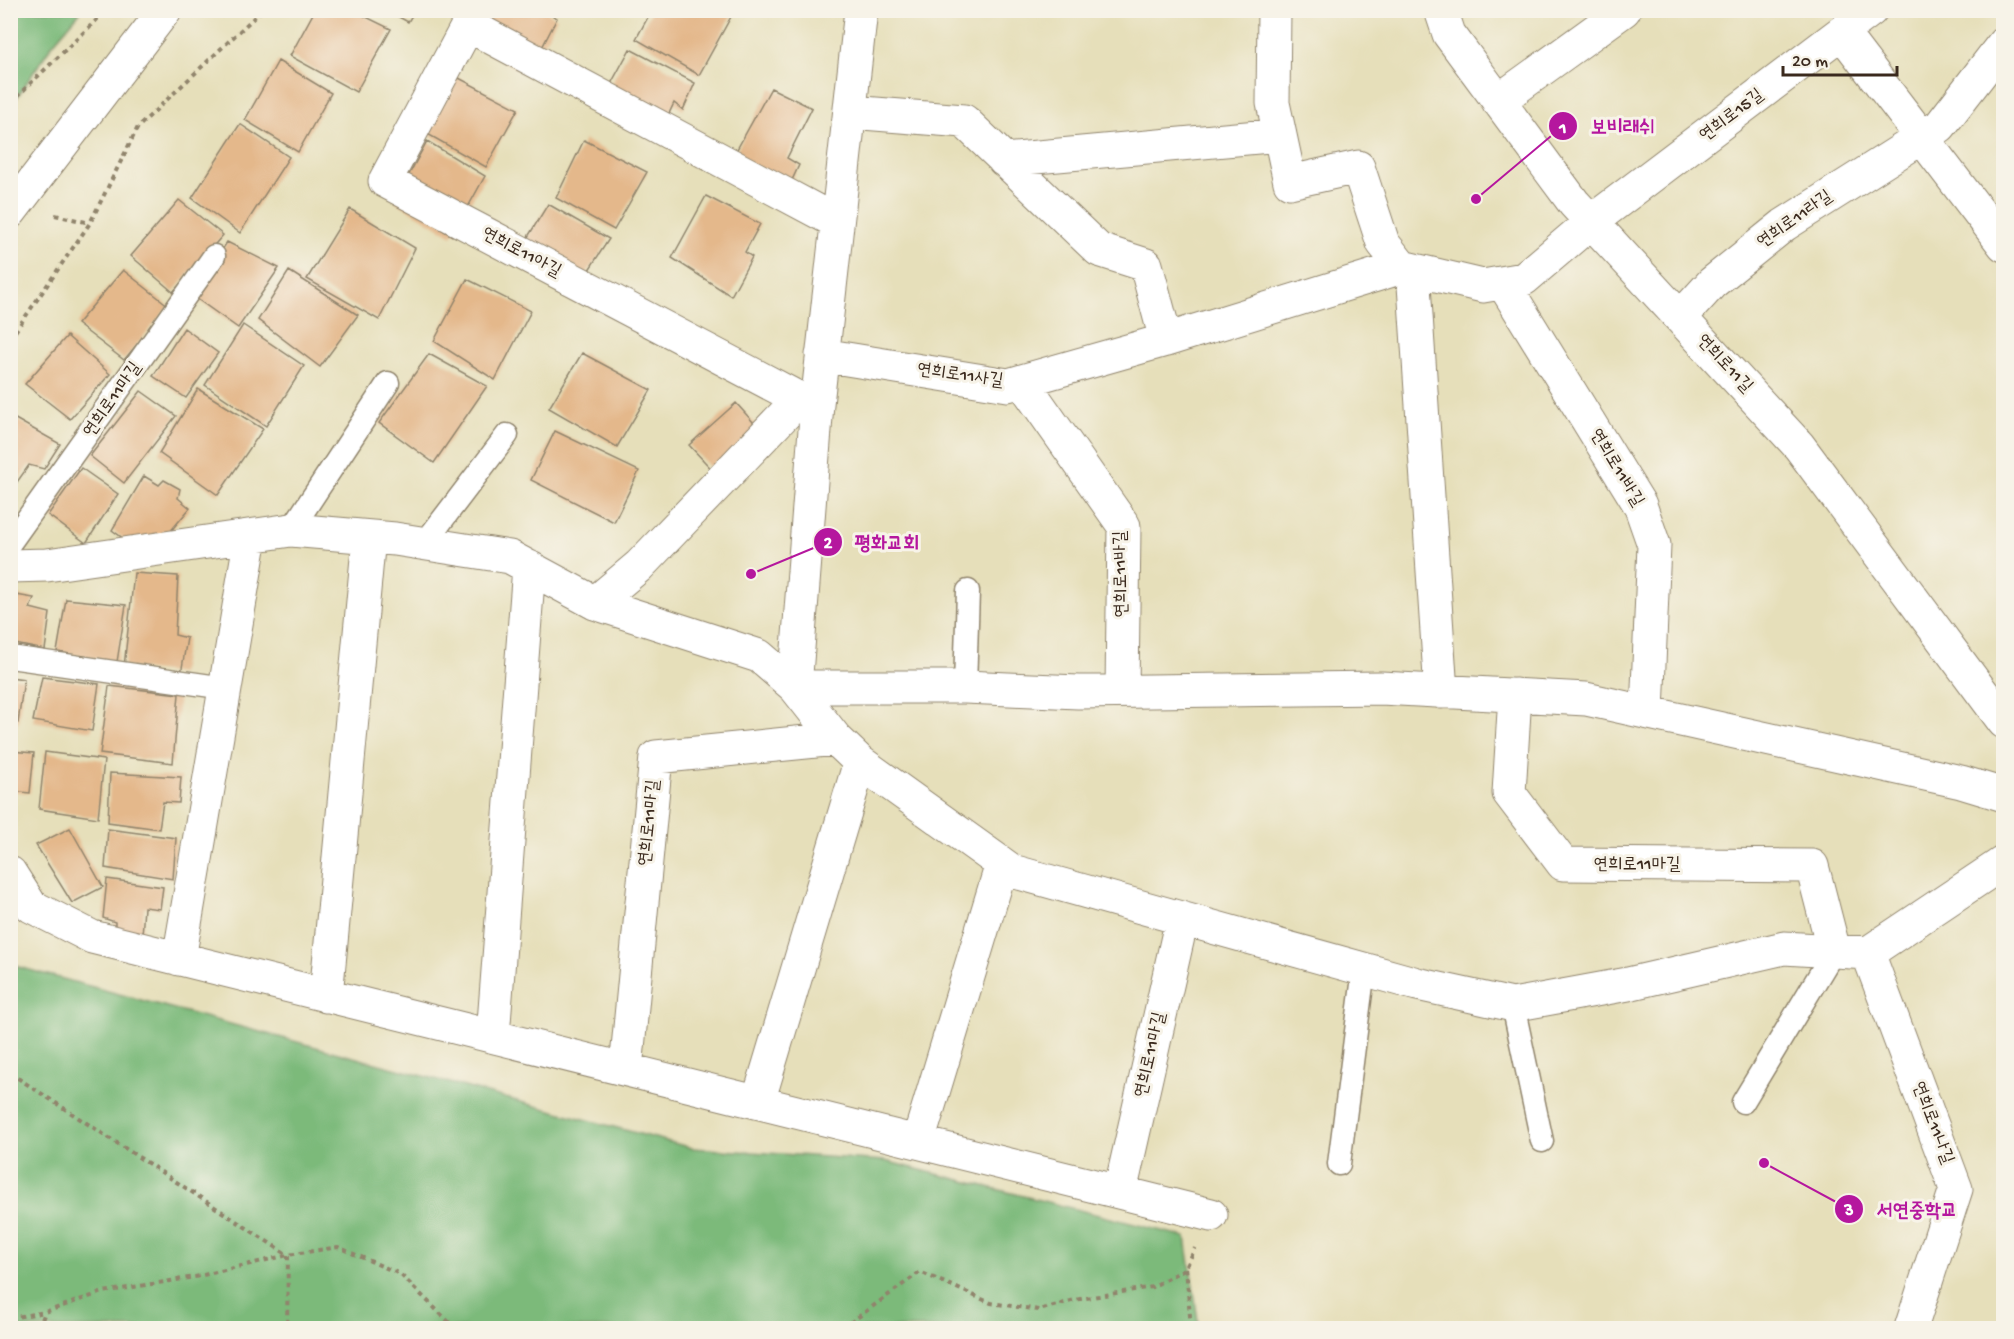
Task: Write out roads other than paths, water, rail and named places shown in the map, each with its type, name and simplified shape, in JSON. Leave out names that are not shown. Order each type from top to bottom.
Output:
[{"type":"street","points":[[10,212],[165,10]]},
{"type":"street","points":[[1274,10],[1273,103],[1290,182],[1358,167],[1383,243],[1408,268],[1483,286],[1524,279],[1592,221]]},
{"type":"street","name":"연희로11길","points":[[1441,10],[1449,34],[1574,203],[1799,446],[2004,722]]},
{"type":"street","points":[[1498,101],[1624,10]]},
{"type":"street","name":"연희로15길","points":[[1592,221],[1871,10]]},
{"type":"street","points":[[795,687],[805,400],[822,355],[850,112],[854,14]]},
{"type":"street","name":"연희로11아길","points":[[805,400],[385,182],[472,18],[837,222]]},
{"type":"street","points":[[1842,33],[2004,245]]},
{"type":"street","points":[[1921,136],[1940,126],[2004,43]]},
{"type":"street","points":[[850,112],[964,121],[1098,250],[1146,265],[1166,340]]},
{"type":"street","points":[[1004,160],[1280,135]]},
{"type":"street","name":"연희로11라길","points":[[1681,317],[1713,283],[1784,225],[1921,136]]},
{"type":"street","points":[[1408,268],[1441,692]]},
{"type":"street","name":"연희로11사길","points":[[822,355],[1008,385],[1408,268]]},
{"type":"street","name":"연희로11바길","points":[[1503,283],[1640,505],[1651,535],[1654,545],[1647,712]]},
{"type":"street","name":"연희로11바길","points":[[1022,381],[1124,526],[1122,691]]},
{"type":"street","points":[[595,603],[639,566],[785,414],[805,400]]},
{"type":"street","points":[[10,566],[47,565],[291,530],[369,537],[510,557],[595,603],[759,656],[795,687],[836,739],[860,762],[1012,872],[1417,984],[1513,1005],[1628,984],[1784,948],[1868,953],[2004,862]]},
{"type":"street","points":[[179,959],[251,536]]},
{"type":"street","points":[[326,996],[369,537]]},
{"type":"street","points":[[493,1036],[529,567]]},
{"type":"street","points":[[795,687],[965,687],[1078,692],[1381,688],[1586,699],[1961,782],[2004,795]]},
{"type":"street","name":"연희로11마길","points":[[1515,695],[1509,793],[1563,864],[1812,866],[1834,951]]},
{"type":"street","name":"연희로11마길","points":[[626,1069],[656,758],[836,739]]},
{"type":"street","points":[[758,1102],[860,762]]},
{"type":"street","points":[[918,1142],[1002,864]]},
{"type":"street","points":[[10,873],[31,906],[92,937],[1211,1215]]},
{"type":"street","name":"연희로11마길","points":[[1120,1192],[1182,919]]},
{"type":"street","name":"연희로11나길","points":[[1868,953],[1956,1189],[1911,1329]]},
{"type":"lane","name":"연희로11마길","points":[[10,543],[214,256]]},
{"type":"lane","points":[[291,530],[388,383]]},
{"type":"lane","points":[[424,544],[507,435]]},
{"type":"lane","points":[[965,687],[968,591]]},
{"type":"lane","points":[[10,657],[225,688]]},
{"type":"lane","points":[[1743,1102],[1834,951]]},
{"type":"lane","points":[[1339,1164],[1364,969]]},
{"type":"lane","points":[[1513,1005],[1542,1141]]},
{"type":"place","name":"보비래쉬","points":[[1476,199]]},
{"type":"place","name":"평화교회","points":[[751,574]]},
{"type":"place","name":"서연중학교","points":[[1764,1163]]}]
